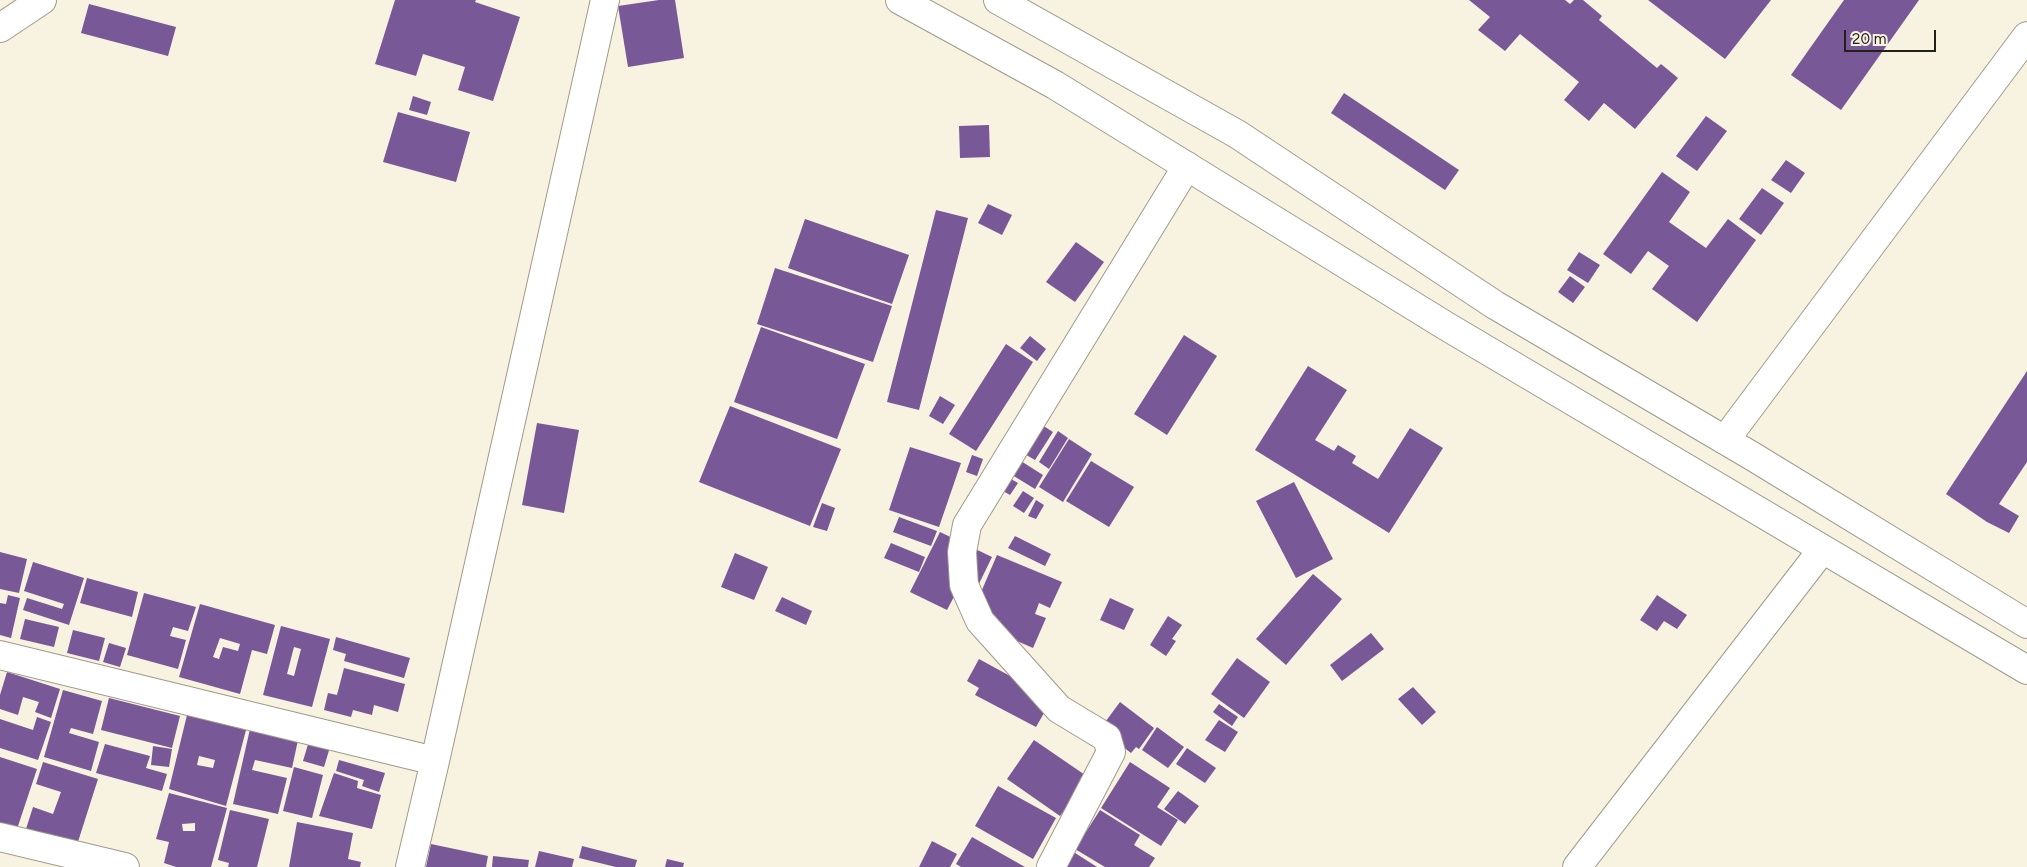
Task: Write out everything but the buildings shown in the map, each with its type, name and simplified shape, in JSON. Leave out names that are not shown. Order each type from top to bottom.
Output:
[{"type":"street","points":[[0,28],[42,0]]},
{"type":"street","points":[[410,867],[436,761],[605,0]]},
{"type":"street","points":[[900,0],[1055,85],[1446,326],[2027,670]]},
{"type":"street","points":[[998,0],[1025,7],[1237,134],[1495,305],[1725,440],[2027,624]]},
{"type":"street","points":[[1725,440],[2027,36]]},
{"type":"street","points":[[1050,867],[1111,752],[1108,738],[1059,709],[980,621],[964,585],[962,552],[967,526],[1187,166]]},
{"type":"street","points":[[1577,867],[1822,550]]},
{"type":"street","points":[[0,656],[436,761]]},
{"type":"street","points":[[0,836],[125,867]]}]
